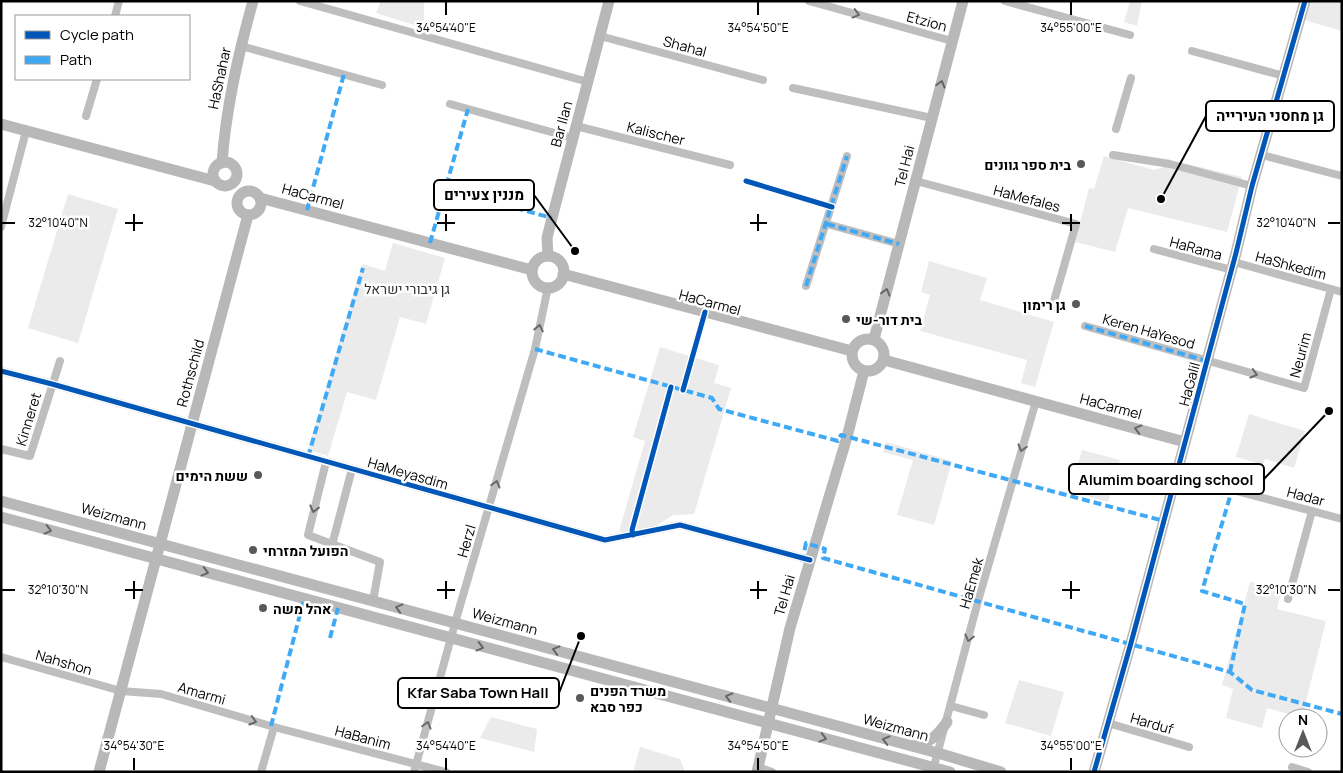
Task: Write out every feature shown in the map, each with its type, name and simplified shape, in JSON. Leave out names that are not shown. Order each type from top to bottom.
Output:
[{"type":"street","points":[[115,15],[119,1]]},
{"type":"street","name":"HaShahar","points":[[222,163],[225,124],[252,1]]},
{"type":"street","points":[[300,1],[588,82]]},
{"type":"street","name":"Bar Ilan","points":[[548,256],[547,238],[609,1]]},
{"type":"street","name":"Etzion","points":[[809,1],[952,41]]},
{"type":"street","name":"Tel Hai","points":[[874,339],[963,1]]},
{"type":"street","points":[[1005,1],[1130,35]]},
{"type":"street","name":"HaGalil","points":[[1094,772],[1233,266],[1252,186],[1305,1]]},
{"type":"street","name":"Shahal","points":[[600,36],[763,80]]},
{"type":"street","points":[[241,46],[382,85]]},
{"type":"street","points":[[1192,51],[1284,76]]},
{"type":"street","points":[[1116,129],[1131,78]]},
{"type":"street","points":[[86,116],[97,80]]},
{"type":"street","points":[[793,88],[932,118]]},
{"type":"street","points":[[450,104],[573,138]]},
{"type":"street","points":[[1,124],[220,183],[232,184],[237,175]]},
{"type":"street","name":"Kalischer","points":[[576,126],[730,165]]},
{"type":"street","points":[[1,227],[26,131]]},
{"type":"street","points":[[1113,155],[1170,164],[1252,186]]},
{"type":"street","points":[[1262,155],[1342,176]]},
{"type":"street","points":[[806,286],[847,156]]},
{"type":"street","points":[[238,200],[220,183],[214,170],[222,163],[231,164],[237,175],[256,195],[260,208],[254,214],[244,214],[238,208],[238,200],[241,194],[256,195]]},
{"type":"street","name":"HaMefales","points":[[916,181],[1076,224],[1052,308]]},
{"type":"street","name":"HaCarmel","points":[[256,195],[532,270]]},
{"type":"street","name":"Rothschild","points":[[99,772],[248,215]]},
{"type":"street","points":[[827,224],[899,244]]},
{"type":"street","name":"HaRama","points":[[1154,249],[1233,266]]},
{"type":"street","points":[[548,256],[558,260],[563,274],[558,284],[548,288],[538,284],[532,275],[532,270],[537,260],[548,256]]},
{"type":"street","name":"HaShkedim","points":[[1233,266],[1342,292]]},
{"type":"street","name":"HaCarmel","points":[[563,274],[852,351]]},
{"type":"street","name":"Herzl","points":[[415,768],[535,349],[548,288]]},
{"type":"street","name":"Neurim","points":[[1207,360],[1304,388],[1331,289]]},
{"type":"street","name":"Keren HaYesod","points":[[1085,326],[1207,360]]},
{"type":"street","points":[[868,338],[874,339],[883,347],[885,353],[884,360],[878,368],[864,371],[853,361],[852,351],[858,342],[868,338]]},
{"type":"street","name":"HaCarmel","points":[[884,360],[1185,442]]},
{"type":"street","name":"Kinneret","points":[[1,449],[30,456],[60,361]]},
{"type":"street","name":"HaMeyasdim","points":[[1,371],[605,540],[680,525],[810,560]]},
{"type":"street","name":"Tel Hai","points":[[757,770],[790,628],[847,437],[864,371]]},
{"type":"street","name":"HaEmek","points":[[933,769],[978,601],[1036,401]]},
{"type":"street","points":[[326,462],[308,536],[380,562],[373,601]]},
{"type":"street","points":[[332,545],[352,469]]},
{"type":"street","name":"Hadar","points":[[1176,474],[1342,519]]},
{"type":"street","name":"Weizmann","points":[[1,501],[938,753],[1001,772]]},
{"type":"street","points":[[1288,599],[1312,511]]},
{"type":"street","points":[[1,518],[950,772]]},
{"type":"street","name":"Nahshon","points":[[1,657],[121,691]]},
{"type":"street","name":"Amarmi","points":[[121,691],[160,694],[274,727]]},
{"type":"street","points":[[758,705],[775,691]]},
{"type":"street","points":[[951,706],[984,715]]},
{"type":"street","points":[[910,746],[928,743],[935,738],[946,722]]},
{"type":"street","name":"Harduf","points":[[1108,723],[1189,747]]},
{"type":"street","points":[[261,772],[274,727]]},
{"type":"street","name":"HaBanim","points":[[274,727],[415,768],[446,772]]},
{"type":"street","points":[[762,752],[767,742],[776,733],[793,730]]},
{"type":"street","points":[[905,760],[919,772]]},
{"type":"street","points":[[1292,767],[1308,772]]},
{"type":"street","points":[[757,770],[772,772]]},
{"type":"green space","points":[[381,1],[424,1],[424,28],[376,13]]},
{"type":"green space","points":[[1130,1],[1142,1],[1137,26],[1124,22]]},
{"type":"green space","points":[[1309,1],[1342,1],[1342,31],[1304,20]]},
{"type":"green space","points":[[1104,156],[1154,170],[1179,162],[1242,177],[1227,232],[1128,208],[1115,252],[1075,242],[1089,188],[1094,189]]},
{"type":"green space","points":[[68,194],[118,209],[78,343],[28,328]]},
{"type":"green space","name":"גן גיבורי ישראל","points":[[393,243],[445,258],[426,324],[400,317],[376,400],[347,392],[328,456],[308,450],[362,264],[385,271]]},
{"type":"green space","points":[[929,261],[987,278],[980,300],[1054,322],[1035,387],[1021,383],[1027,360],[920,331],[930,295],[921,292]]},
{"type":"green space","points":[[660,347],[719,365],[714,383],[731,388],[694,514],[673,515],[639,537],[619,531],[645,441],[633,437]]},
{"type":"green space","points":[[1249,414],[1305,431],[1294,468],[1265,459],[1263,465],[1236,457]]},
{"type":"green space","points":[[886,442],[952,461],[934,525],[897,515],[913,460],[883,452]]},
{"type":"green space","points":[[1082,450],[1120,460],[1108,502],[1070,491]]},
{"type":"green space","points":[[1250,582],[1282,590],[1277,609],[1326,621],[1304,708],[1278,708],[1278,711],[1267,708],[1262,728],[1226,718],[1233,689],[1222,685]]},
{"type":"green space","points":[[1019,680],[1064,692],[1051,736],[1005,723]]},
{"type":"green space","points":[[491,717],[537,729],[534,752],[480,738]]},
{"type":"green space","points":[[640,747],[680,759],[685,772],[633,772]]},
{"type":"marked path","points":[[307,210],[344,74]]},
{"type":"marked path","points":[[430,243],[468,109]]},
{"type":"marked path","points":[[806,286],[847,156]]},
{"type":"marked path","points":[[446,189],[552,218]]},
{"type":"marked path","points":[[827,224],[899,244]]},
{"type":"marked path","points":[[308,457],[363,268]]},
{"type":"marked path","points":[[1085,326],[1207,361]]},
{"type":"marked path","points":[[535,349],[712,398],[719,409],[838,441],[841,435],[1164,521]]},
{"type":"marked path","points":[[1230,672],[1245,604],[1202,591],[1232,490]]},
{"type":"marked path","points":[[802,562],[806,543],[825,549],[823,558],[1230,672],[1252,690],[1342,714]]},
{"type":"marked path","points":[[271,726],[304,599]]},
{"type":"marked path","points":[[330,638],[338,608]]},
{"type":"cycle path","points":[[1094,772],[1131,643],[1236,253],[1252,186],[1305,1]]},
{"type":"cycle path","points":[[746,181],[832,207]]},
{"type":"cycle path","points":[[683,390],[705,312]]},
{"type":"cycle path","points":[[1,371],[605,540],[680,525],[810,560]]},
{"type":"cycle path","points":[[633,535],[632,530],[671,387]]},
{"type":"place","name":"בית ספר גוונים","points":[[1081,164]]},
{"type":"place","name":"גן מחסני העירייה","points":[[1161,199]]},
{"type":"place","name":"מננין צעירים","points":[[575,251]]},
{"type":"place","name":"גן רימון","points":[[1076,304]]},
{"type":"place","name":"בית דור-שי","points":[[846,319]]},
{"type":"place","name":"Alumim boarding school","points":[[1329,411]]},
{"type":"place","name":"ששת הימים","points":[[258,475]]},
{"type":"place","name":"הפועל המזרחי","points":[[253,550]]},
{"type":"place","name":"אהל משה","points":[[263,608]]},
{"type":"place","name":"Kfar Saba Town Hall","points":[[581,636]]},
{"type":"place","name":"משרד הפנים כפר סבא","points":[[580,698]]}]
